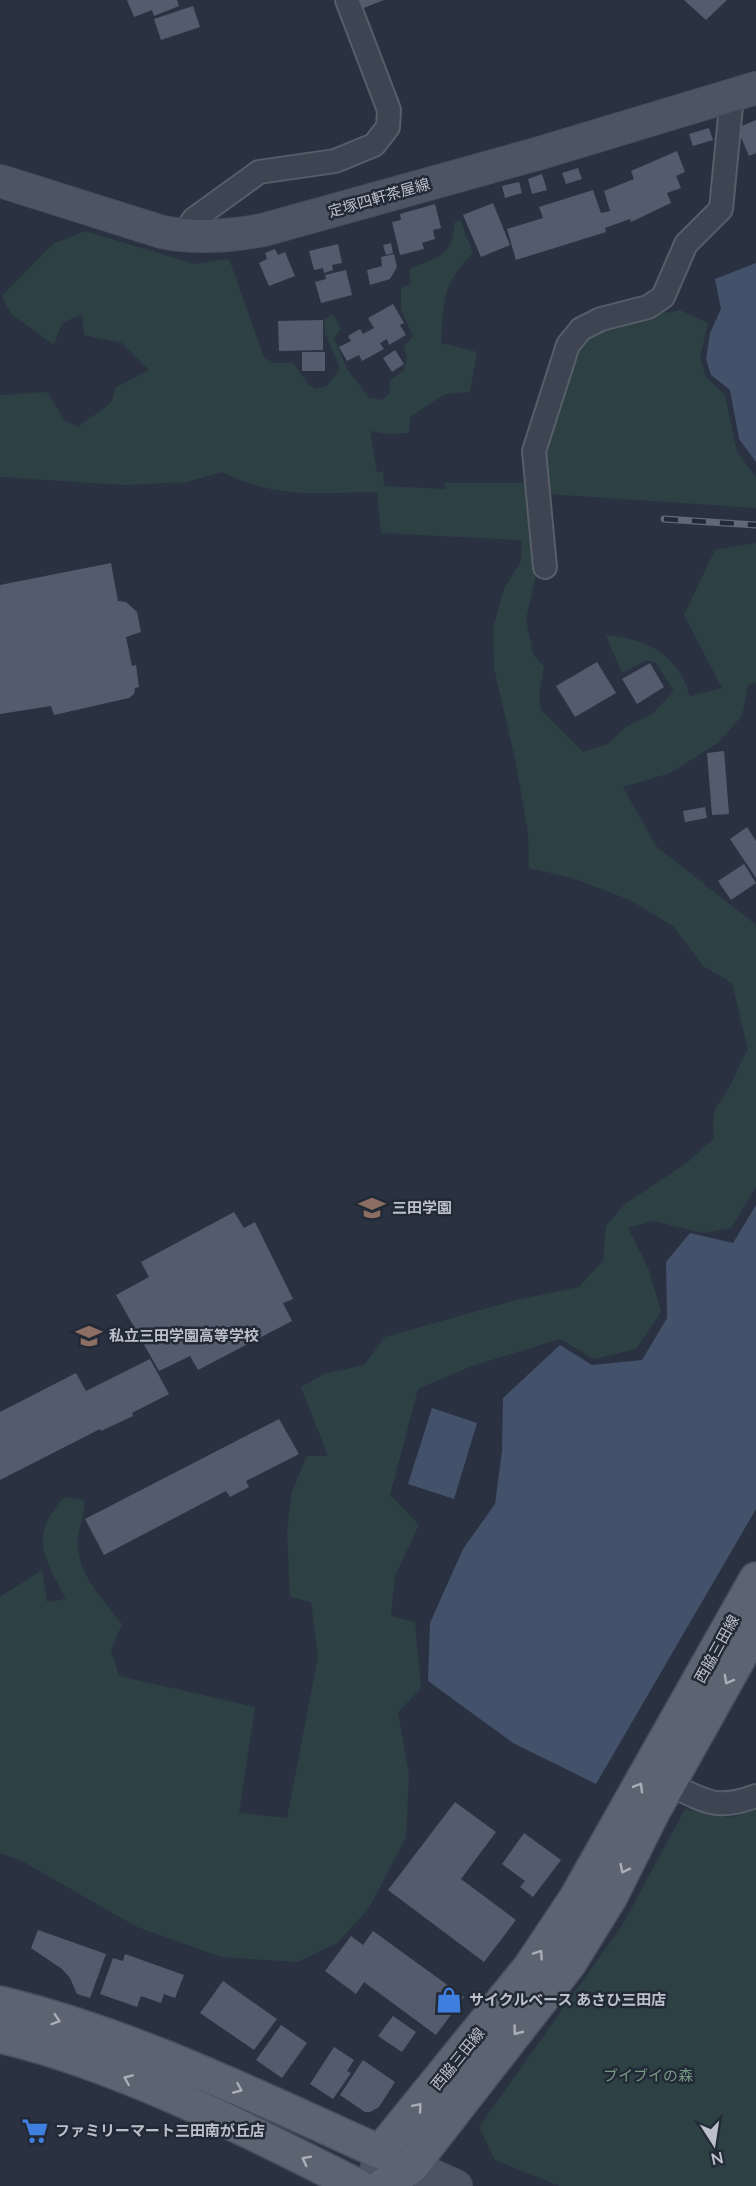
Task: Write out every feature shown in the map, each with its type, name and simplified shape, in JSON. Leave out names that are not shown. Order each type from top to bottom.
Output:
[{"type":"main road","name":"定塚四軒茶屋線","points":[[0,181],[182,236],[235,235],[263,230],[744,92]]},
{"type":"main road","name":"西脇三田線","points":[[380,2152],[530,1967],[576,1898],[756,1579]]},
{"type":"main road","name":"西脇三田線","points":[[382,2186],[411,2167],[569,1964],[611,1896],[669,1784],[756,1628]]},
{"type":"main road","points":[[0,2003],[116,2040],[194,2070],[456,2186]]},
{"type":"main road","points":[[0,2036],[28,2043],[113,2073],[260,2136],[358,2186]]},
{"type":"main road","points":[[373,2186],[380,2152]]},
{"type":"street","points":[[182,236],[194,219],[259,172],[335,160],[374,145],[388,127],[389,110],[347,0]]},
{"type":"street","points":[[545,567],[534,451],[568,345],[581,329],[601,319],[648,307],[663,297],[686,244],[721,209],[744,92]]},
{"type":"street","points":[[669,1784],[705,1802],[718,1804],[733,1804],[756,1796]]},
{"type":"green space","points":[[460,220],[473,253],[455,275],[446,294],[441,343],[477,352],[470,392],[445,394],[410,417],[409,433],[388,434],[370,431],[377,472],[383,472],[384,486],[445,489],[444,483],[525,483],[536,531],[536,575],[526,619],[533,654],[544,667],[539,694],[541,710],[583,752],[608,744],[627,726],[652,714],[674,691],[656,663],[647,660],[622,673],[606,635],[635,641],[659,651],[677,669],[690,696],[722,688],[684,615],[715,550],[756,543],[756,682],[748,685],[742,716],[718,743],[670,773],[623,787],[656,846],[756,925],[756,1187],[731,1228],[704,1233],[653,1221],[628,1228],[649,1270],[661,1312],[636,1349],[594,1359],[560,1339],[472,1366],[418,1389],[390,1495],[419,1525],[395,1576],[391,1616],[415,1622],[421,1688],[398,1712],[409,1775],[406,1837],[369,1908],[337,1943],[298,1962],[221,1957],[137,1927],[22,1861],[0,1853],[0,1597],[42,1570],[47,1602],[66,1599],[46,1559],[43,1536],[53,1511],[64,1497],[84,1500],[78,1537],[80,1561],[91,1584],[122,1624],[111,1650],[119,1676],[255,1707],[239,1813],[287,1818],[318,1657],[311,1602],[290,1597],[287,1531],[292,1491],[307,1456],[328,1456],[301,1387],[324,1374],[364,1365],[385,1337],[516,1300],[579,1287],[603,1261],[606,1226],[625,1204],[688,1162],[714,1138],[714,1113],[748,1049],[732,983],[703,966],[673,926],[630,900],[572,878],[529,868],[528,834],[516,763],[494,668],[493,628],[504,589],[521,561],[522,540],[381,533],[377,492],[317,493],[279,490],[242,481],[222,472],[187,482],[124,485],[0,477],[0,395],[47,392],[65,421],[78,427],[111,403],[116,387],[149,370],[122,343],[84,335],[82,314],[62,323],[54,345],[11,314],[2,296],[53,244],[85,231],[195,264],[229,259],[264,358],[275,363],[293,363],[309,385],[316,389],[327,386],[340,368],[325,333],[324,319],[333,314],[341,329],[334,338],[347,369],[369,398],[383,400],[390,392],[389,381],[404,370],[407,359],[404,347],[413,336],[401,310],[401,288],[411,284],[409,269],[442,254],[451,243],[454,223]]},
{"type":"green space","points":[[680,310],[708,323],[700,358],[706,377],[725,395],[737,452],[756,477],[756,508],[548,494],[540,456],[580,339],[606,324]]},
{"type":"green space","name":"ブイブイの森","points":[[685,1809],[730,1817],[756,1810],[756,2186],[560,2186],[495,2160],[479,2127],[623,1924]]},
{"type":"water","points":[[756,263],[756,462],[739,439],[730,390],[711,375],[706,359],[710,333],[721,309],[715,279]]},
{"type":"water","points":[[756,1205],[756,1509],[596,1784],[513,1743],[428,1681],[430,1623],[463,1549],[495,1504],[502,1451],[503,1398],[560,1345],[592,1365],[642,1360],[667,1318],[666,1262],[690,1233],[733,1243]]},
{"type":"water","points":[[432,1408],[477,1423],[454,1499],[408,1484]]},
{"type":"building","points":[[127,0],[177,0],[179,6],[154,16],[152,10],[134,17]]},
{"type":"building","points":[[358,0],[384,0],[361,9]]},
{"type":"building","points":[[684,0],[727,0],[706,20]]},
{"type":"building","points":[[193,6],[200,27],[161,40],[154,19]]},
{"type":"building","points":[[756,120],[756,153],[749,156],[737,128]]},
{"type":"building","points":[[709,128],[713,140],[693,146],[689,134]]},
{"type":"building","points":[[677,151],[685,172],[676,176],[681,188],[667,193],[671,203],[631,222],[630,219],[605,228],[606,232],[516,260],[507,229],[543,218],[539,207],[593,190],[601,213],[610,211],[604,191],[634,179],[631,171]]},
{"type":"building","points":[[578,168],[582,179],[566,184],[562,173]]},
{"type":"building","points":[[542,174],[547,190],[532,194],[528,179]]},
{"type":"building","points":[[519,182],[522,193],[505,198],[502,186]]},
{"type":"building","points":[[493,203],[510,245],[481,257],[463,215]]},
{"type":"building","points":[[435,204],[441,228],[433,230],[435,239],[422,243],[424,249],[400,255],[392,222],[401,220],[400,214]]},
{"type":"building","points":[[391,243],[393,253],[386,255],[383,245]]},
{"type":"building","points":[[338,244],[342,263],[332,265],[333,270],[324,273],[323,268],[314,270],[309,251]]},
{"type":"building","points":[[275,249],[278,255],[285,252],[295,276],[269,286],[259,263],[267,259],[265,253]]},
{"type":"building","points":[[394,254],[397,267],[390,279],[370,285],[367,270],[382,266],[381,257]]},
{"type":"building","points":[[346,270],[352,295],[321,303],[315,282],[326,279],[325,275]]},
{"type":"building","points":[[393,304],[404,323],[400,325],[406,335],[389,345],[387,339],[380,343],[384,349],[362,361],[359,355],[347,361],[339,347],[351,341],[348,336],[360,329],[363,334],[374,328],[368,318]]},
{"type":"building","points":[[323,320],[323,350],[279,351],[278,321]]},
{"type":"building","points":[[395,350],[404,364],[392,372],[383,358]]},
{"type":"building","points":[[302,352],[325,352],[325,371],[302,371]]},
{"type":"building","points":[[111,563],[118,601],[126,602],[137,612],[141,632],[126,637],[132,666],[136,665],[139,687],[135,688],[134,694],[129,698],[54,715],[51,706],[0,714],[0,585]]},
{"type":"building","points":[[597,662],[616,693],[575,717],[556,686]]},
{"type":"building","points":[[650,663],[664,687],[637,704],[622,679]]},
{"type":"building","points":[[724,751],[729,814],[712,815],[707,753]]},
{"type":"building","points":[[705,807],[707,818],[685,822],[683,811]]},
{"type":"building","points":[[747,827],[756,841],[756,878],[730,839]]},
{"type":"building","points":[[744,864],[756,883],[731,900],[718,881]]},
{"type":"building","points":[[234,1212],[244,1228],[255,1222],[293,1299],[283,1303],[292,1321],[198,1370],[190,1356],[159,1371],[116,1295],[149,1277],[141,1262]]},
{"type":"building","points":[[150,1359],[169,1394],[132,1413],[133,1416],[101,1431],[100,1429],[0,1480],[0,1412],[76,1373],[86,1391]]},
{"type":"building","points":[[279,1419],[299,1454],[246,1481],[249,1487],[230,1497],[226,1491],[104,1555],[85,1519]]},
{"type":"building","points":[[455,1802],[496,1832],[461,1879],[516,1920],[484,1962],[388,1890]]},
{"type":"building","points":[[524,1833],[561,1860],[533,1897],[520,1887],[525,1881],[502,1864]]},
{"type":"building","points":[[38,1930],[106,1954],[90,1998],[77,1994],[70,1978],[62,1969],[31,1948]]},
{"type":"building","points":[[373,1931],[464,1997],[436,2035],[364,1982],[356,1994],[325,1971],[351,1936],[363,1945]]},
{"type":"building","points":[[125,1954],[184,1975],[175,1998],[164,1994],[161,2003],[141,1996],[137,2007],[100,1994],[113,1958],[123,1961]]},
{"type":"building","points":[[223,1981],[277,2019],[254,2050],[200,2013]]},
{"type":"building","points":[[393,2016],[416,2032],[402,2052],[378,2036]]},
{"type":"building","points":[[281,2025],[307,2043],[282,2078],[256,2060]]},
{"type":"building","points":[[334,2047],[354,2060],[347,2071],[351,2073],[333,2099],[310,2084]]},
{"type":"building","points":[[363,2060],[395,2082],[379,2107],[370,2112],[365,2112],[340,2095]]},
{"type":"railway","points":[[664,519],[756,525]]},
{"type":"place","name":"三田学園","points":[[372,1208]]},
{"type":"place","name":"私立三田学園高等学校","points":[[89,1336]]},
{"type":"place","name":"サイクルベース あさひ三田店","points":[[449,2000]]},
{"type":"place","name":"ファミリーマート三田南が丘店","points":[[35,2131]]}]
